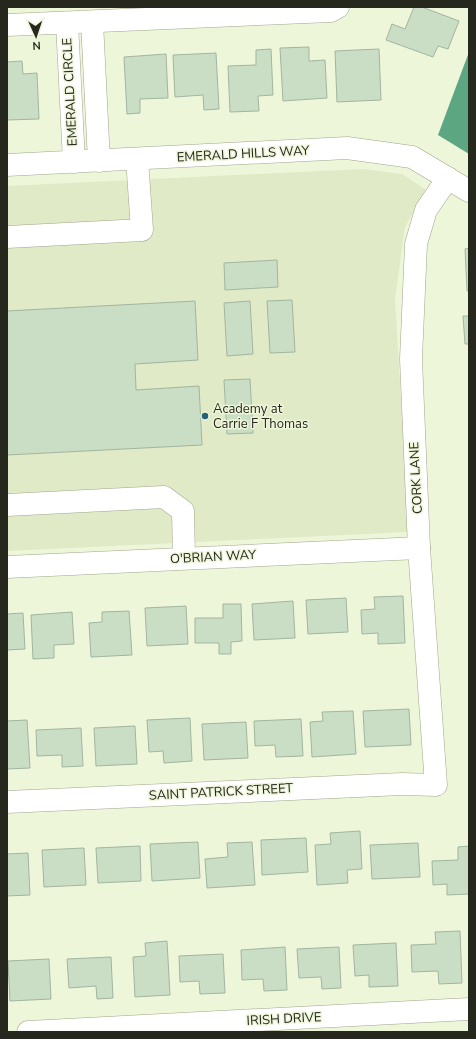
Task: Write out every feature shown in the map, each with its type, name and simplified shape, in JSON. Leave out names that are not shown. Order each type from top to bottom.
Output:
[{"type":"street","name":"EMERALD CIRCLE","points":[[7,25],[331,11],[338,7]]},
{"type":"street","points":[[92,22],[99,161]]},
{"type":"street","name":"EMERALD CIRCLE","points":[[67,23],[74,162]]},
{"type":"street","name":"EMERALD HILLS WAY","points":[[7,165],[347,148],[412,157],[469,191]]},
{"type":"street","points":[[7,237],[142,230],[138,159]]},
{"type":"street","name":"CORK LANE","points":[[436,785],[419,548],[411,359],[416,244],[426,210],[448,178]]},
{"type":"street","points":[[7,505],[164,497],[182,511],[184,558]]},
{"type":"street","name":"O'BRIAN WAY","points":[[7,566],[419,548]]},
{"type":"street","name":"SAINT PATRICK STREET","points":[[7,802],[394,784],[436,785]]},
{"type":"street","name":"IRISH DRIVE","points":[[28,1032],[469,1009]]},
{"type":"shaded area","points":[[469,52],[469,154],[438,135]]},
{"type":"shaded area","name":"Academy at Carrie F Thomas","points":[[363,169],[402,174],[426,190],[405,227],[395,299],[409,532],[7,551],[7,186]]},
{"type":"building","points":[[414,7],[422,7],[459,21],[448,49],[438,46],[433,57],[386,40],[392,24],[405,29]]},
{"type":"building","points":[[309,47],[309,61],[325,60],[327,98],[283,101],[280,48]]},
{"type":"building","points":[[271,49],[273,95],[258,96],[259,111],[230,112],[228,66],[256,65],[256,50]]},
{"type":"building","points":[[379,49],[381,100],[337,102],[335,51]]},
{"type":"building","points":[[216,53],[219,109],[204,110],[203,95],[175,97],[173,55]]},
{"type":"building","points":[[166,54],[168,98],[140,99],[140,113],[127,114],[124,57]]},
{"type":"building","points":[[22,61],[23,74],[37,73],[39,119],[7,120],[7,62]]},
{"type":"building","points":[[469,248],[469,291],[467,291],[465,249]]},
{"type":"building","points":[[277,260],[278,287],[225,290],[224,263]]},
{"type":"building","points":[[292,300],[295,352],[270,353],[267,301]]},
{"type":"building","points":[[195,301],[198,360],[135,364],[136,390],[199,386],[202,445],[7,455],[7,311]]},
{"type":"building","points":[[250,301],[253,354],[227,356],[224,303]]},
{"type":"building","points":[[463,316],[469,316],[469,344],[465,344]]},
{"type":"building","points":[[250,379],[253,433],[227,434],[224,380]]},
{"type":"building","points":[[403,596],[405,643],[378,644],[378,633],[362,634],[361,610],[375,609],[374,597]]},
{"type":"building","points":[[346,598],[348,632],[308,634],[306,600]]},
{"type":"building","points":[[293,601],[295,638],[254,640],[252,604]]},
{"type":"building","points":[[223,604],[241,604],[242,641],[231,642],[231,654],[219,654],[219,643],[195,643],[195,618],[223,618]]},
{"type":"building","points":[[186,606],[188,644],[147,646],[145,608]]},
{"type":"building","points":[[129,611],[132,655],[91,657],[89,623],[102,622],[102,612]]},
{"type":"building","points":[[72,612],[74,644],[54,645],[54,658],[33,659],[31,615]]},
{"type":"building","points":[[23,613],[25,649],[7,650],[7,614]]},
{"type":"building","points":[[409,709],[411,745],[365,747],[363,711]]},
{"type":"building","points":[[353,711],[356,754],[312,757],[310,722],[323,721],[322,712]]},
{"type":"building","points":[[190,718],[192,761],[164,763],[163,751],[149,752],[147,720]]},
{"type":"building","points":[[301,719],[303,756],[276,757],[275,745],[255,746],[254,721]]},
{"type":"building","points":[[27,720],[30,768],[7,769],[7,721]]},
{"type":"building","points":[[246,722],[248,758],[204,760],[202,724]]},
{"type":"building","points":[[135,726],[137,764],[96,766],[94,728]]},
{"type":"building","points":[[81,728],[83,766],[62,767],[62,755],[37,756],[36,730]]},
{"type":"building","points":[[360,831],[362,869],[347,870],[348,883],[317,885],[315,845],[331,844],[330,833]]},
{"type":"building","points":[[306,838],[308,872],[262,875],[261,840]]},
{"type":"building","points":[[198,842],[200,878],[152,881],[150,844]]},
{"type":"building","points":[[252,842],[255,885],[207,888],[205,859],[228,857],[227,843]]},
{"type":"building","points":[[418,843],[420,877],[372,879],[370,845]]},
{"type":"building","points":[[140,846],[141,881],[98,883],[96,848]]},
{"type":"building","points":[[469,846],[469,894],[447,895],[447,884],[433,885],[432,861],[458,860],[458,847]]},
{"type":"building","points":[[84,848],[86,885],[44,887],[42,850]]},
{"type":"building","points":[[28,853],[30,895],[7,896],[7,854]]},
{"type":"building","points":[[460,931],[462,983],[439,984],[438,971],[412,972],[411,945],[436,944],[435,932]]},
{"type":"building","points":[[167,941],[170,995],[135,997],[133,957],[146,956],[145,943]]},
{"type":"building","points":[[396,943],[398,986],[369,987],[369,975],[355,976],[353,945]]},
{"type":"building","points":[[285,947],[287,990],[264,991],[263,979],[242,980],[241,950]]},
{"type":"building","points":[[339,947],[341,988],[322,989],[321,977],[299,978],[297,949]]},
{"type":"building","points":[[223,954],[225,993],[200,994],[199,981],[180,982],[179,956]]},
{"type":"building","points":[[111,957],[113,998],[97,999],[96,986],[69,988],[67,959]]},
{"type":"building","points":[[49,959],[51,999],[10,1001],[8,961]]},
{"type":"place","name":"Academy at Carrie F Thomas","points":[[205,416]]}]
